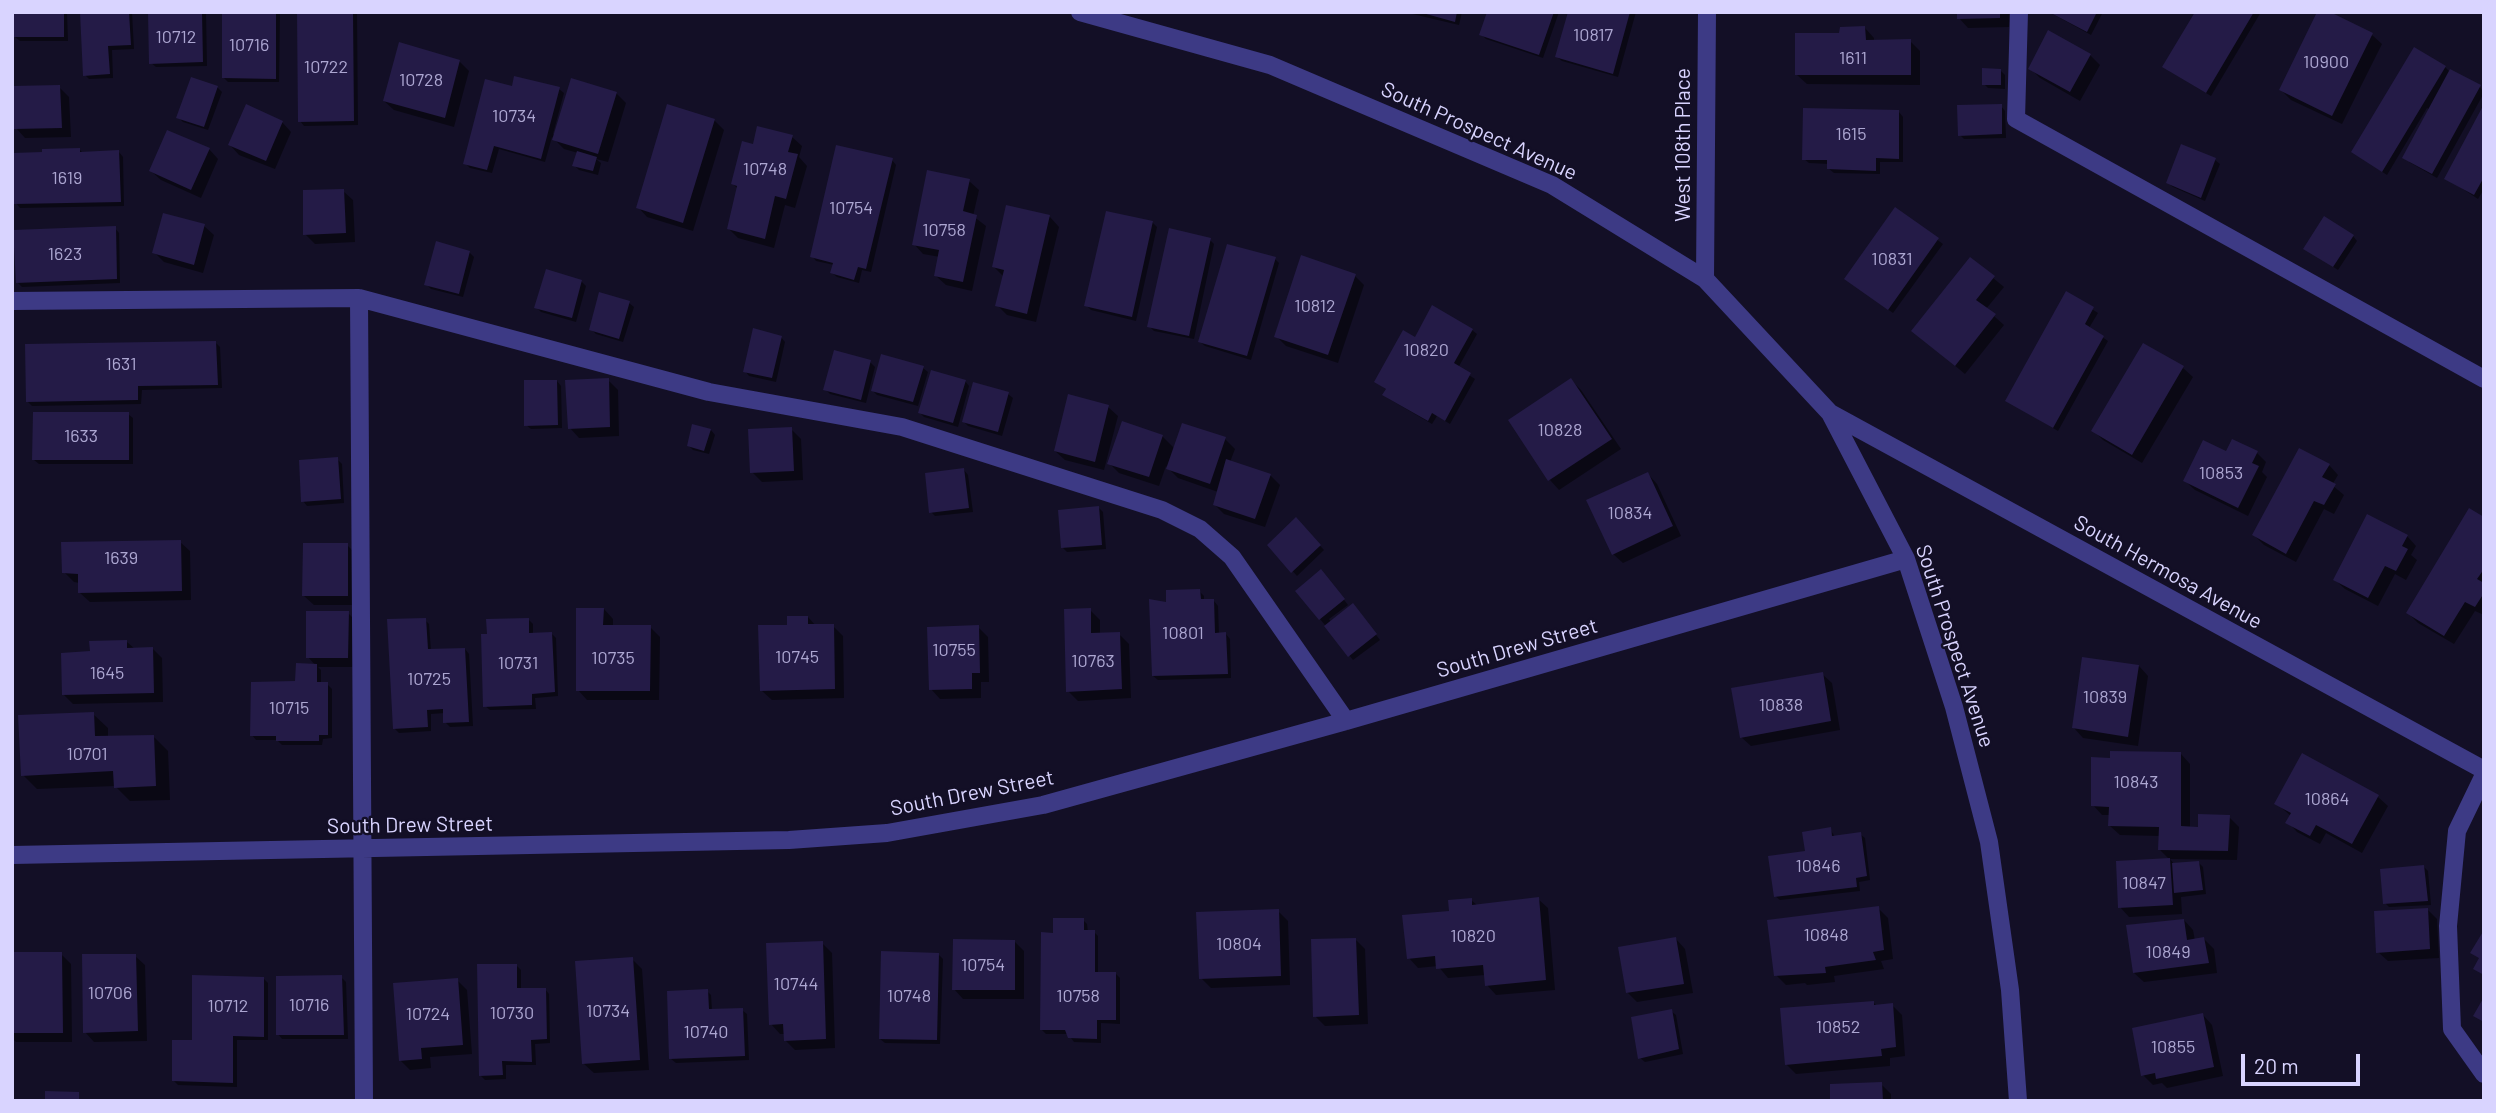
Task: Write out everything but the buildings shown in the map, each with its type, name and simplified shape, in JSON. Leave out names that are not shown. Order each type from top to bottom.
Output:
[{"type":"street","name":"South Prospect Avenue","points":[[1080,12],[1270,65],[1552,185],[1705,279],[1830,413],[1906,559],[1954,707],[1989,842],[2010,990],[2018,1101]]},
{"type":"street","name":"West 108th Place","points":[[1705,279],[1707,12]]},
{"type":"street","points":[[2019,12],[2016,119],[2484,379]]},
{"type":"street","points":[[359,298],[364,1101]]},
{"type":"street","points":[[12,301],[359,298],[709,392],[902,427],[1162,510],[1200,529],[1231,557],[1346,721]]},
{"type":"street","name":"South Hermosa Avenue","points":[[1830,413],[2484,772]]},
{"type":"street","name":"South Drew Street","points":[[12,855],[789,840],[887,833],[1043,805],[1346,721],[1906,559]]},
{"type":"street","points":[[2484,772],[2457,831],[2448,926],[2452,1029],[2484,1074]]}]
